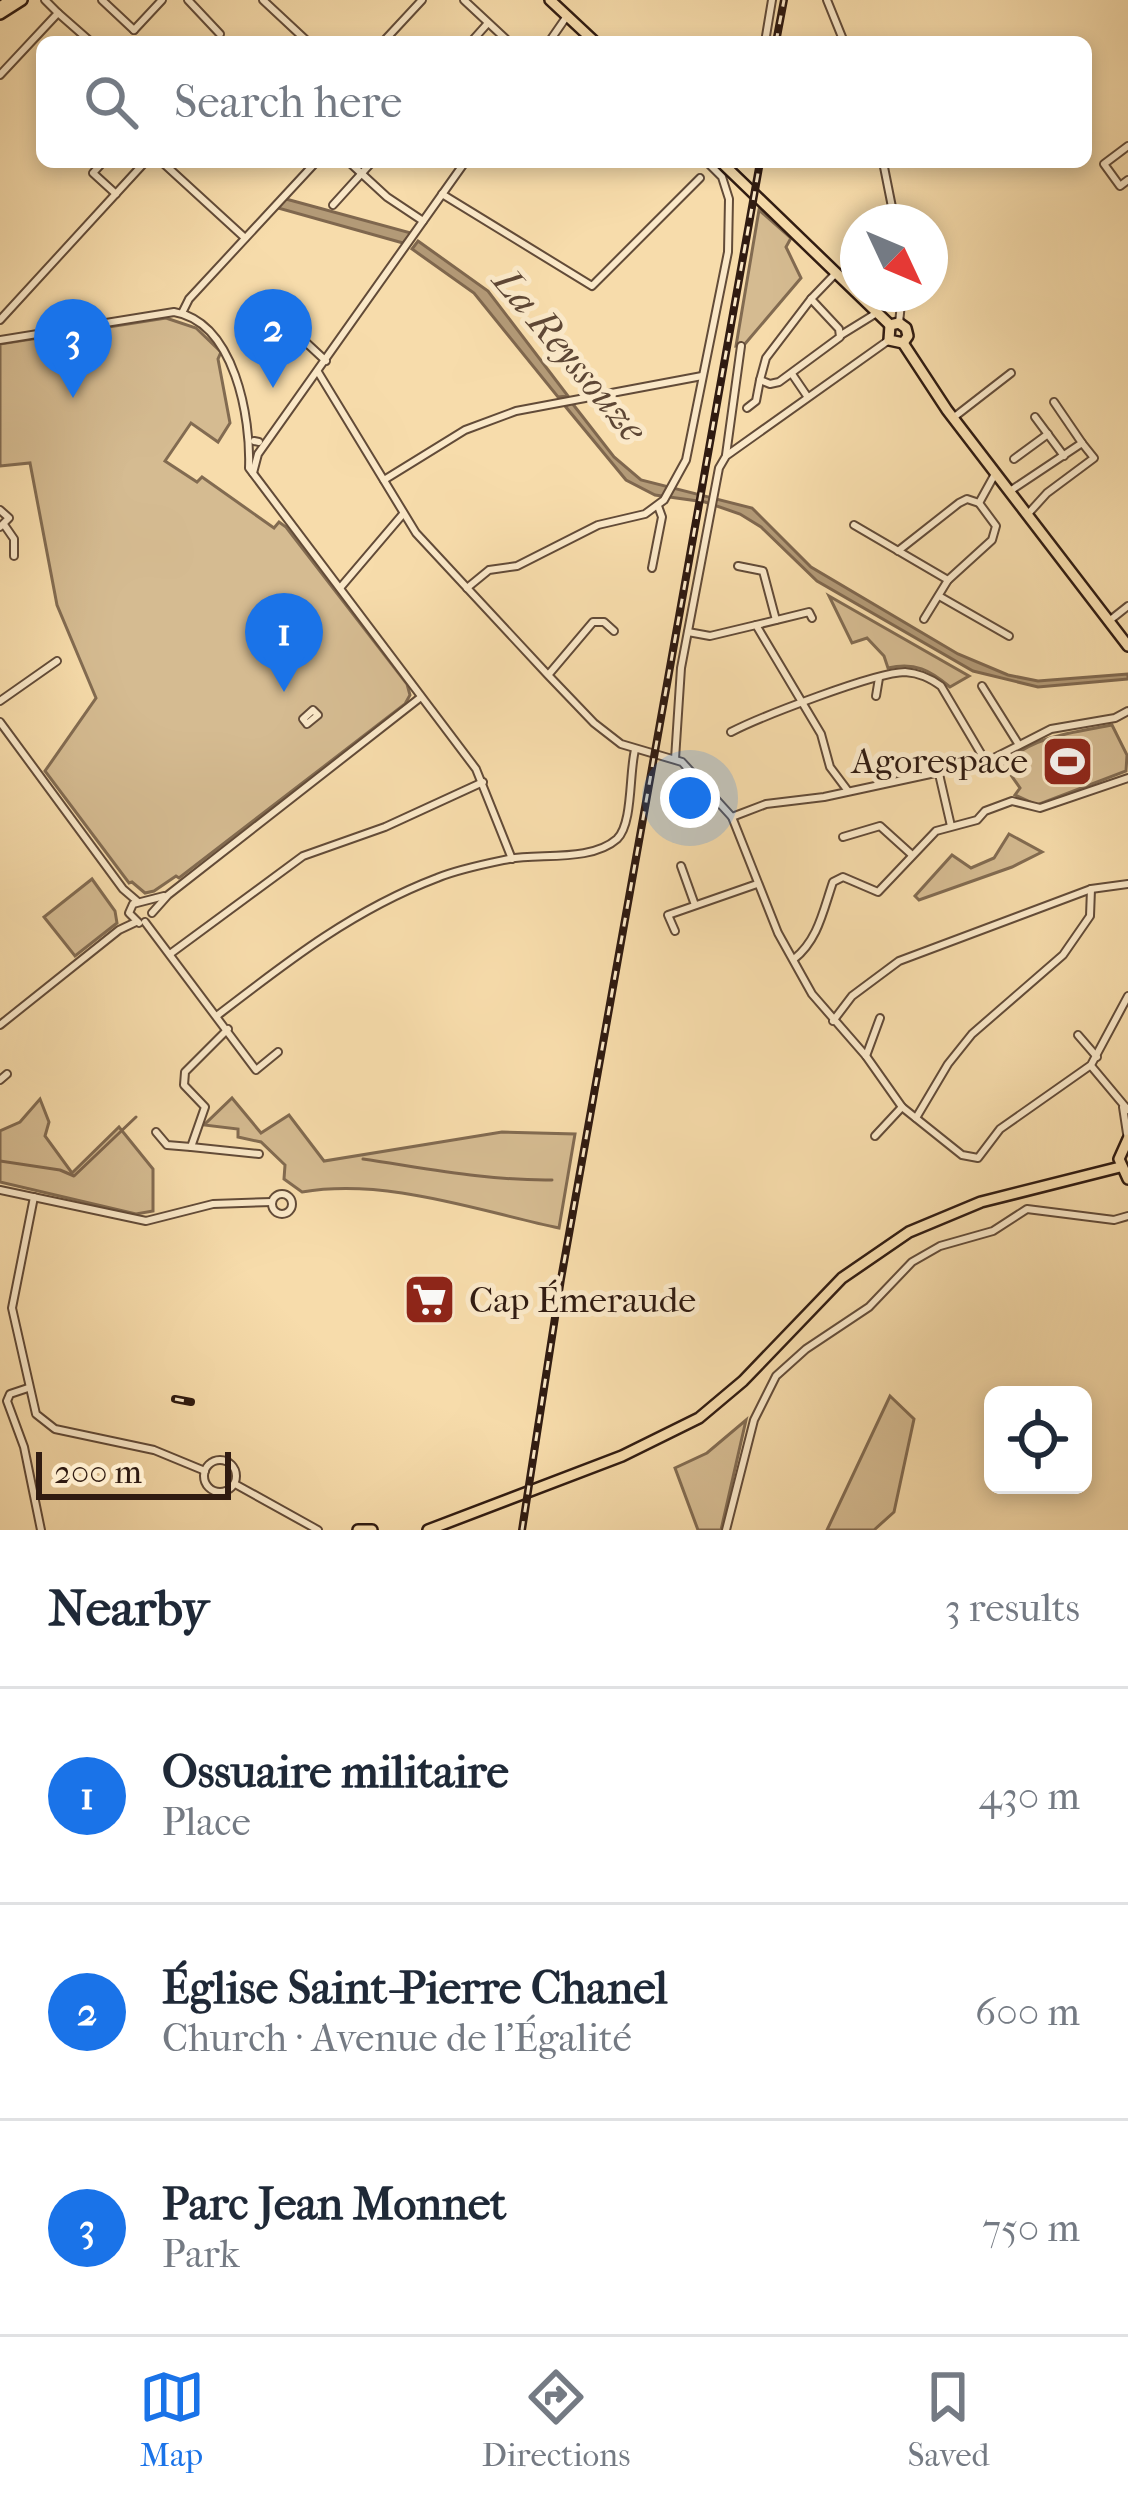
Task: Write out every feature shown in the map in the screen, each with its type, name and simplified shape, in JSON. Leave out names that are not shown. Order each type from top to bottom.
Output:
[{"type":"main road","points":[[0,10],[10,0]]},
{"type":"main road","points":[[0,10],[22,0]]},
{"type":"main road","points":[[550,0],[589,36]]},
{"type":"main road","points":[[728,168],[875,314],[908,332],[903,343]]},
{"type":"main road","points":[[895,324],[886,332],[889,340],[903,343],[952,418],[1128,646]]},
{"type":"main road","points":[[1128,1139],[1120,1152],[1120,1167],[1128,1178]]},
{"type":"main road","points":[[428,1530],[622,1456],[699,1418],[743,1381],[842,1278],[909,1232],[981,1202],[1120,1167]]},
{"type":"main road","points":[[358,1530],[373,1530]]},
{"type":"street","points":[[45,0],[84,36]]},
{"type":"street","points":[[102,0],[132,36]]},
{"type":"street","points":[[134,36],[163,0]]},
{"type":"street","points":[[188,0],[220,34]]},
{"type":"street","points":[[263,0],[301,36]]},
{"type":"street","points":[[389,36],[422,0]]},
{"type":"street","points":[[464,0],[502,36]]},
{"type":"street","points":[[766,36],[772,0]]},
{"type":"street","points":[[827,0],[842,36]]},
{"type":"street","points":[[36,36],[58,13]]},
{"type":"street","points":[[553,36],[567,16]]},
{"type":"street","points":[[476,36],[488,23]]},
{"type":"street","points":[[0,75],[36,37]]},
{"type":"street","points":[[1128,146],[1104,164],[1120,186],[1128,180]]},
{"type":"street","points":[[98,168],[93,173],[116,194]]},
{"type":"street","points":[[0,320],[140,168]]},
{"type":"street","points":[[168,168],[244,238]]},
{"type":"street","points":[[182,313],[189,299],[310,168]]},
{"type":"street","points":[[356,168],[386,197],[423,221]]},
{"type":"street","points":[[333,205],[367,168]]},
{"type":"street","points":[[461,168],[274,435],[255,447],[248,465],[483,782],[512,859]]},
{"type":"street","points":[[467,588],[489,569],[517,566],[598,525],[645,514],[661,503],[691,452],[728,252],[729,199],[722,177],[713,168]]},
{"type":"street","points":[[885,168],[892,204]]},
{"type":"street","points":[[442,194],[592,286],[700,178]]},
{"type":"street","points":[[747,408],[756,400],[766,358],[836,273]]},
{"type":"street","points":[[811,299],[841,335]]},
{"type":"street","points":[[895,324],[898,312]]},
{"type":"street","points":[[0,340],[182,313],[211,331],[225,348],[244,428],[255,447]]},
{"type":"street","points":[[760,380],[775,384],[875,314]]},
{"type":"street","points":[[284,322],[326,361]]},
{"type":"street","points":[[726,456],[889,340]]},
{"type":"street","points":[[675,759],[681,668],[726,456],[741,346]]},
{"type":"street","points":[[318,372],[403,514],[467,588],[594,723],[635,750],[675,759],[732,818],[757,884],[812,994],[866,1056],[902,1107],[916,1118],[967,1157],[985,1154],[1000,1130],[1091,1066],[1128,996]]},
{"type":"street","points":[[792,373],[807,396]]},
{"type":"street","points":[[952,418],[1011,374]]},
{"type":"street","points":[[384,480],[465,430],[516,412],[702,376]]},
{"type":"street","points":[[1027,515],[1047,493],[1094,458],[1054,402]]},
{"type":"street","points":[[1035,417],[1064,456]]},
{"type":"street","points":[[1014,459],[1048,434]]},
{"type":"street","points":[[1009,492],[1082,443]]},
{"type":"street","points":[[979,503],[995,474]]},
{"type":"street","points":[[898,550],[968,499],[979,503],[996,526],[992,540],[949,580],[924,620]]},
{"type":"street","points":[[652,568],[661,503]]},
{"type":"street","points":[[0,510],[9,516],[3,526],[14,539],[14,556]]},
{"type":"street","points":[[340,588],[403,514]]},
{"type":"street","points":[[854,525],[949,580]]},
{"type":"street","points":[[738,566],[763,571],[776,620]]},
{"type":"street","points":[[939,596],[1009,636]]},
{"type":"street","points":[[1109,621],[1128,606]]},
{"type":"street","points":[[688,632],[710,636],[809,612],[812,618]]},
{"type":"street","points":[[548,675],[593,622],[604,622],[614,631]]},
{"type":"street","points":[[756,625],[820,734],[830,767],[848,792]]},
{"type":"street","points":[[0,701],[57,661]]},
{"type":"street","points":[[730,732],[756,718],[909,672],[940,686],[986,762]]},
{"type":"street","points":[[876,696],[879,678]]},
{"type":"street","points":[[982,686],[1019,745]]},
{"type":"street","points":[[0,1025],[119,930],[152,913],[168,895],[421,698]]},
{"type":"street","points":[[732,818],[766,804],[986,762],[1052,729],[1115,718],[1128,711]]},
{"type":"street","points":[[0,722],[123,889],[130,910],[170,954],[256,1070],[278,1052]]},
{"type":"street","points":[[218,1015],[346,920],[443,875],[512,859],[569,854],[615,841],[626,826],[635,750]]},
{"type":"street","points":[[939,774],[951,826]]},
{"type":"street","points":[[793,960],[807,948],[818,928],[833,882],[843,877],[878,892],[936,831],[977,820],[1012,801],[1040,808],[1128,778]]},
{"type":"street","points":[[170,954],[303,856],[483,782]]},
{"type":"street","points":[[843,837],[880,826],[912,855]]},
{"type":"street","points":[[681,866],[695,905]]},
{"type":"street","points":[[675,931],[668,915],[757,884]]},
{"type":"street","points":[[833,1021],[852,996],[898,961],[1091,889],[1128,884]]},
{"type":"street","points":[[123,889],[152,913]]},
{"type":"street","points":[[916,1118],[972,1034],[1063,956],[1090,916],[1091,889]]},
{"type":"street","points":[[119,930],[130,910],[168,895]]},
{"type":"street","points":[[866,1056],[880,1018]]},
{"type":"street","points":[[191,1147],[206,1107],[184,1085],[185,1072],[227,1029]]},
{"type":"street","points":[[1078,1035],[1097,1057]]},
{"type":"street","points":[[1091,1066],[1125,1104],[1128,1139]]},
{"type":"street","points":[[875,1136],[902,1107]]},
{"type":"street","points":[[156,1132],[167,1145],[260,1154]]},
{"type":"street","points":[[0,1190],[146,1221],[213,1204],[272,1202]]},
{"type":"street","points":[[34,1198],[11,1309],[37,1414],[55,1429],[154,1450],[205,1471]]},
{"type":"street","points":[[726,1530],[754,1420],[770,1382],[806,1349],[869,1307],[904,1268],[940,1246],[993,1231],[1027,1209],[1114,1220],[1128,1216]]},
{"type":"street","points":[[28,1388],[10,1394],[7,1401],[24,1447],[41,1530]]},
{"type":"street","points":[[214,1461],[229,1462],[237,1474],[235,1484],[226,1492],[215,1492],[206,1485],[205,1471],[214,1461]]},
{"type":"street","points":[[235,1484],[318,1530]]},
{"type":"shaded area","points":[[286,199],[411,233],[403,243],[278,208]]},
{"type":"shaded area","points":[[759,210],[791,238],[786,247],[801,278],[744,345],[736,346]]},
{"type":"shaded area","points":[[418,241],[488,291],[568,396],[558,397],[474,293],[412,249]]},
{"type":"shaded area","points":[[166,318],[196,328],[221,352],[218,359],[230,423],[218,442],[191,423],[165,461],[197,482],[202,477],[274,528],[279,522],[286,527],[407,684],[410,695],[405,704],[179,878],[145,893],[129,883],[45,771],[96,698],[57,605],[30,463],[0,466],[0,344]]},
{"type":"shaded area","points":[[572,403],[614,457],[641,480],[752,508],[811,567],[958,654],[1008,675],[1038,681],[1128,674],[1128,679],[1038,687],[973,671],[817,581],[761,527],[740,514],[705,502],[655,495],[626,480],[565,406]]},
{"type":"shaded area","points":[[829,596],[969,676],[950,687],[922,669],[888,668],[884,656],[867,638],[852,643]]},
{"type":"shaded area","name":"Agorespace","points":[[1112,725],[1127,755],[1126,771],[1037,805],[1015,795],[1020,788],[1004,765],[1015,755],[1054,737]]},
{"type":"shaded area","points":[[1009,834],[1042,852],[919,900],[915,896],[952,855],[971,868],[994,858]]},
{"type":"shaded area","points":[[92,879],[115,911],[117,923],[75,956],[44,917]]},
{"type":"shaded area","points":[[232,1098],[261,1133],[289,1115],[324,1161],[502,1132],[575,1134],[559,1228],[399,1192],[302,1192],[284,1179],[285,1165],[261,1142],[238,1137],[238,1129],[204,1125]]},
{"type":"shaded area","points":[[40,1099],[49,1122],[45,1136],[72,1173],[119,1127],[153,1169],[153,1211],[136,1214],[0,1182],[0,1131],[20,1122]]},
{"type":"shaded area","points":[[890,1396],[914,1419],[894,1512],[874,1530],[827,1530]]},
{"type":"shaded area","points":[[746,1420],[721,1530],[698,1530],[675,1468],[707,1453]]},
{"type":"waterway","points":[[0,1161],[74,1176],[136,1117]]},
{"type":"waterway","points":[[363,1159],[481,1176],[552,1180]]},
{"type":"railway","points":[[777,36],[784,0]]},
{"type":"railway","points":[[522,1530],[561,1279],[759,168]]},
{"type":"railway","points":[[175,1399],[191,1402]]},
{"type":"place","name":"Église Saint-Pierre Chanel","points":[[273,388]]},
{"type":"place","name":"Parc Jean Monnet","points":[[73,398]]},
{"type":"place","name":"Ossuaire militaire","points":[[284,692]]},
{"type":"place","name":"Agorespace","points":[[1067,761]]},
{"type":"place","name":"Cap Émeraude","points":[[430,1300]]},
{"type":"water label","name":"La Reyssouze","points":[[570,355]]}]
